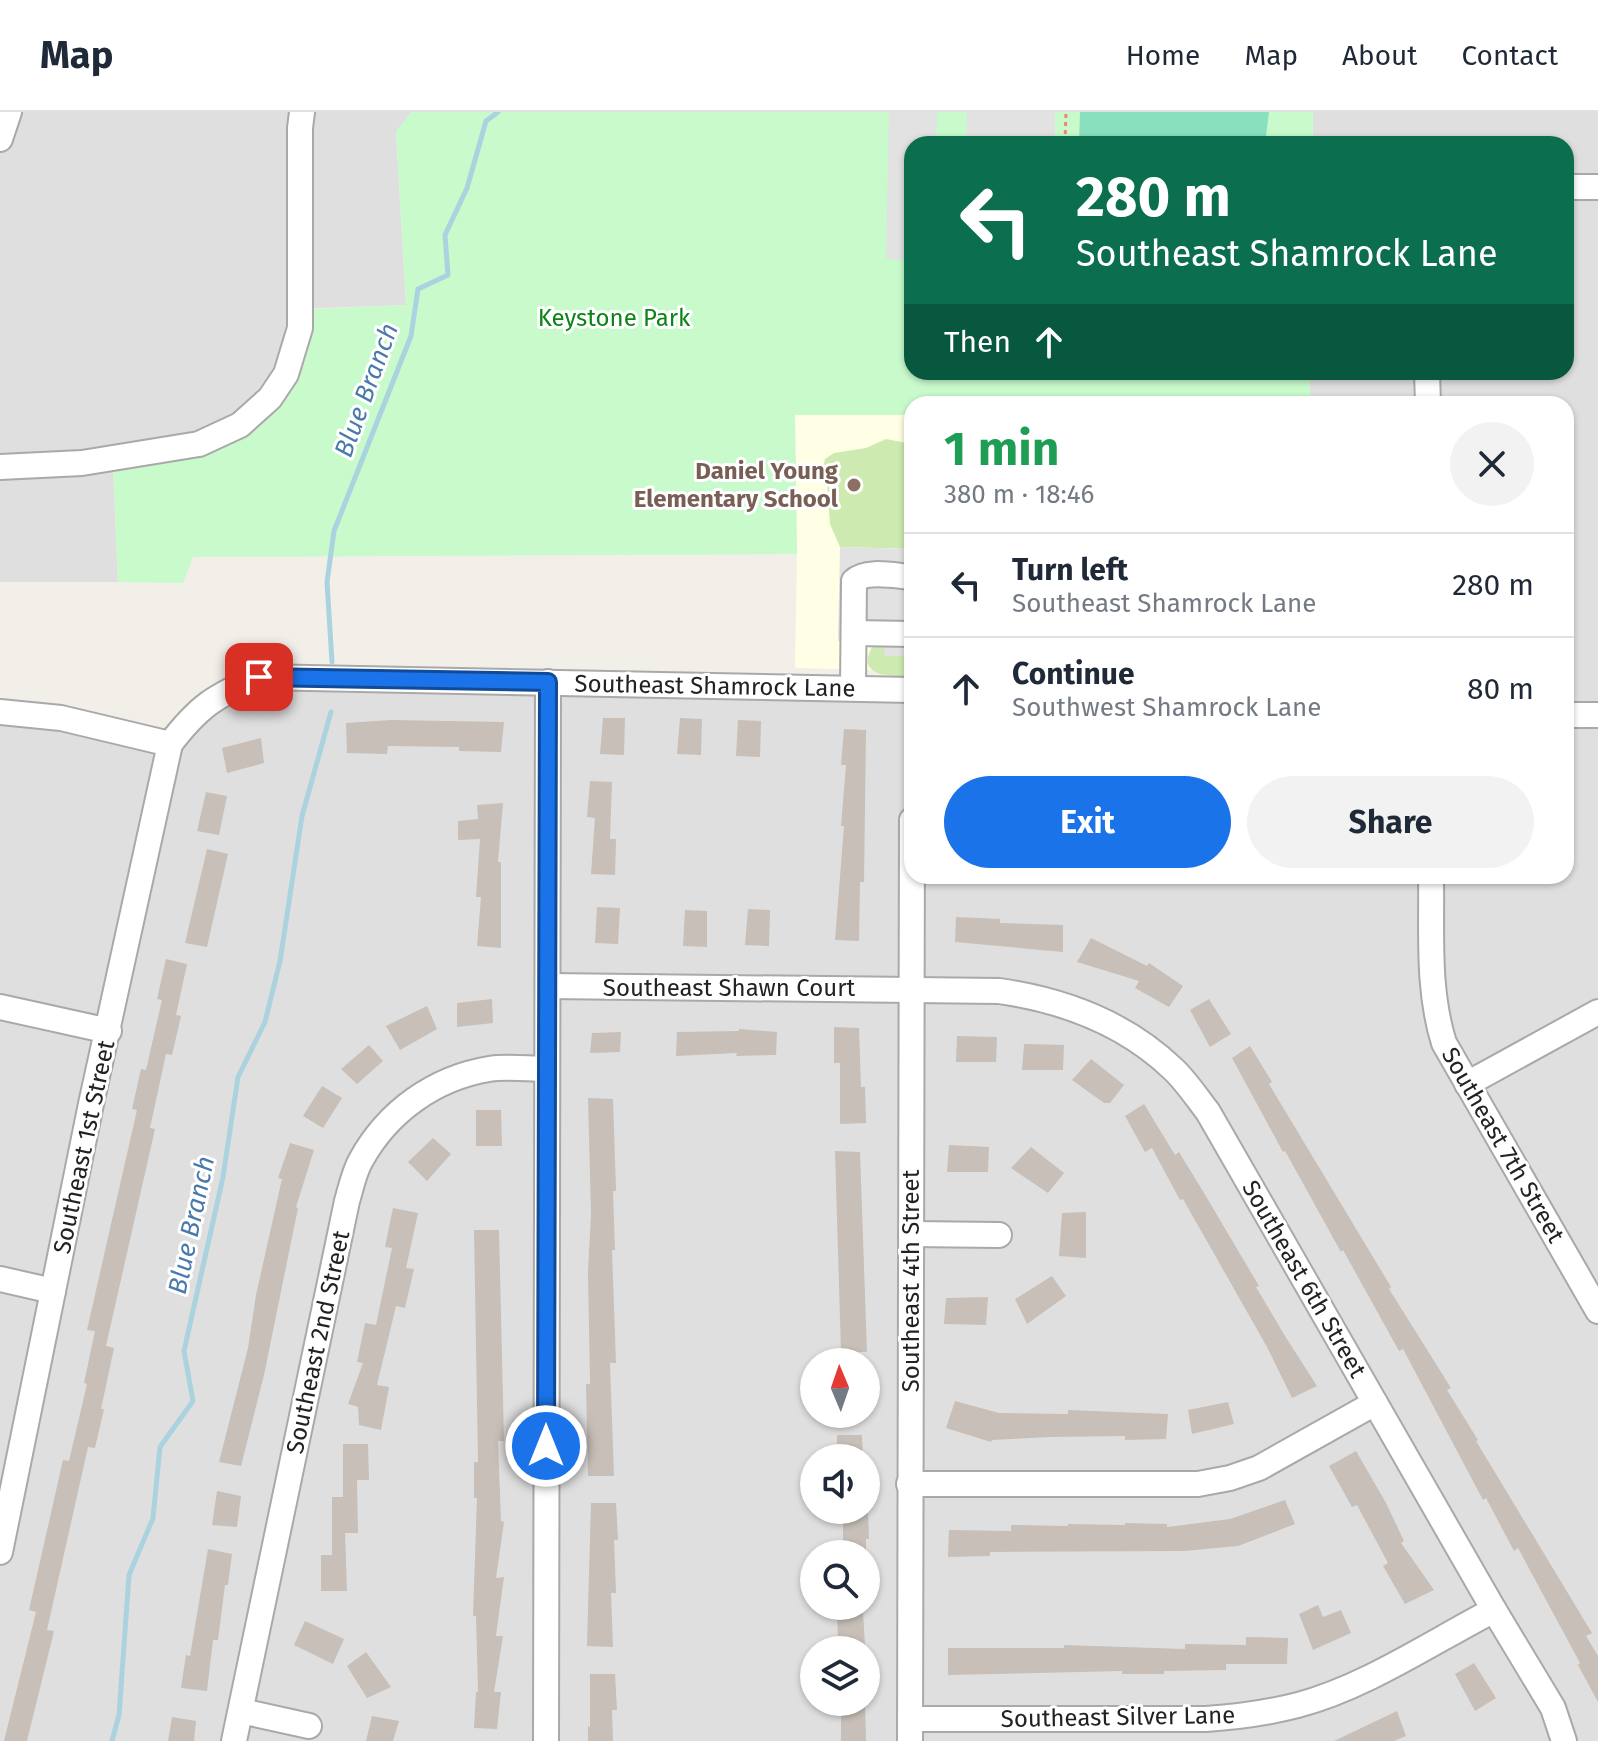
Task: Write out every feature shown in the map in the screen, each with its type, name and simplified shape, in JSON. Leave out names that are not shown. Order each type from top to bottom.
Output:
[{"type":"street","points":[[0,139],[9,112]]},
{"type":"street","points":[[0,467],[82,463],[199,444],[240,425],[270,398],[286,374],[300,328],[302,112]]},
{"type":"street","points":[[1574,187],[1598,187]]},
{"type":"street","points":[[853,688],[854,581],[858,577],[904,577]]},
{"type":"street","points":[[854,633],[904,634]]},
{"type":"street","name":"Southeast Shamrock Lane","points":[[170,744],[194,713],[227,690],[259,677],[904,690]]},
{"type":"street","points":[[546,1741],[548,682]]},
{"type":"street","points":[[0,712],[61,718],[170,744]]},
{"type":"street","points":[[1574,715],[1598,715]]},
{"type":"street","name":"Southeast 1st Street","points":[[2,1537],[170,744]]},
{"type":"street","name":"Southeast 4th Street","points":[[910,1730],[912,884]]},
{"type":"street","name":"Southeast 7th Street","points":[[1431,884],[1432,992],[1444,1043],[1596,1302]]},
{"type":"street","name":"Southeast Shawn Court","points":[[548,986],[911,989]]},
{"type":"street","name":"Southeast 6th Street","points":[[911,989],[999,991],[1040,997],[1069,1006],[1119,1030],[1173,1069],[1208,1112],[1553,1708],[1564,1741]]},
{"type":"street","points":[[0,1007],[109,1031]]},
{"type":"street","points":[[1467,1084],[1598,1012]]},
{"type":"street","name":"Southeast 2nd Street","points":[[234,1741],[347,1201],[360,1161],[391,1118],[414,1098],[455,1077],[492,1069],[546,1069]]},
{"type":"street","points":[[911,1234],[999,1235]]},
{"type":"street","points":[[0,1279],[53,1291]]},
{"type":"street","points":[[909,1484],[1198,1484],[1259,1468],[1375,1403]]},
{"type":"street","name":"Southeast Silver Lane","points":[[910,1730],[1252,1715],[1301,1704],[1352,1685],[1494,1610]]},
{"type":"street","points":[[241,1711],[309,1726]]},
{"type":"path","points":[[1065,136],[1066,112]]},
{"type":"shaded area","points":[[0,112],[411,112],[396,132],[406,305],[291,309],[280,356],[247,403],[226,421],[113,470],[118,582],[0,582]]},
{"type":"shaded area","points":[[889,112],[937,112],[936,136],[904,136],[904,260],[886,259]]},
{"type":"shaded area","points":[[967,112],[1055,112],[1055,136],[966,136]]},
{"type":"shaded area","points":[[1313,112],[1598,112],[1598,702],[1574,702],[1574,396],[1310,396],[1310,380],[1574,380],[1574,136],[1313,136]]},
{"type":"shaded area","name":"Daniel Young Elementary School","points":[[795,415],[904,415],[904,671],[795,668]]},
{"type":"shaded area","points":[[840,547],[904,549],[904,656],[885,656],[883,643],[838,641]]},
{"type":"shaded area","points":[[259,677],[904,690],[904,884],[1574,884],[1574,715],[1598,715],[1598,1741],[0,1741],[0,712],[170,744]]},
{"type":"green space","name":"Keystone Park","points":[[411,112],[1313,112],[1313,136],[904,136],[904,380],[1310,380],[1310,396],[904,396],[904,415],[795,415],[797,554],[193,557],[183,583],[118,582],[113,470],[239,434],[310,332],[312,309],[406,305],[396,132]]},
{"type":"green space","points":[[1080,112],[1269,112],[1266,136],[1079,136]]},
{"type":"green space","points":[[886,439],[904,442],[904,549],[840,547],[830,524],[823,469],[825,459],[834,453],[866,448]]},
{"type":"green space","points":[[883,643],[886,656],[904,656],[904,676],[885,675],[871,669],[868,656],[873,645]]},
{"type":"building","points":[[603,718],[625,718],[624,755],[600,754]]},
{"type":"building","points":[[680,718],[702,719],[701,755],[677,754]]},
{"type":"building","points":[[391,720],[504,722],[501,752],[459,751],[459,747],[388,746],[387,754],[347,753],[346,723]]},
{"type":"building","points":[[738,720],[761,721],[760,757],[736,756]]},
{"type":"building","points":[[844,729],[866,730],[864,882],[860,882],[859,941],[835,940],[844,826],[841,826],[846,765],[841,765]]},
{"type":"building","points":[[261,738],[264,763],[227,773],[222,748]]},
{"type":"building","points":[[590,781],[612,782],[610,839],[616,839],[615,875],[591,874],[595,818],[587,817]]},
{"type":"building","points":[[206,792],[227,796],[219,835],[197,831]]},
{"type":"building","points":[[503,803],[498,862],[501,862],[501,948],[477,946],[481,897],[476,897],[480,839],[458,840],[458,821],[478,819],[477,805]]},
{"type":"building","points":[[207,849],[228,854],[207,947],[185,943]]},
{"type":"building","points":[[597,907],[620,908],[618,944],[595,943]]},
{"type":"building","points":[[748,909],[770,910],[769,946],[745,945]]},
{"type":"building","points":[[685,910],[707,911],[707,947],[683,946]]},
{"type":"building","points":[[956,917],[1000,919],[1000,923],[1063,925],[1063,952],[955,942]]},
{"type":"building","points":[[1091,938],[1147,966],[1149,963],[1183,986],[1169,1007],[1135,988],[1139,981],[1077,962]]},
{"type":"building","points":[[166,959],[187,964],[176,1015],[181,1016],[172,1055],[166,1054],[150,1128],[155,1129],[106,1346],[114,1348],[101,1409],[104,1409],[95,1448],[88,1447],[47,1630],[54,1631],[27,1741],[4,1741],[36,1612],[29,1610],[63,1460],[69,1461],[87,1384],[84,1383],[95,1331],[87,1330],[137,1110],[132,1109],[141,1069],[146,1070],[162,1000],[157,999]]},
{"type":"building","points":[[492,999],[493,1023],[457,1027],[457,1003]]},
{"type":"building","points":[[1209,999],[1231,1034],[1210,1047],[1190,1010]]},
{"type":"building","points":[[427,1006],[437,1029],[400,1050],[386,1026]]},
{"type":"building","points":[[834,1027],[859,1028],[866,1123],[840,1124],[840,1063],[834,1063]]},
{"type":"building","points":[[739,1029],[777,1032],[776,1055],[676,1056],[677,1032]]},
{"type":"building","points":[[621,1032],[620,1052],[590,1053],[592,1033]]},
{"type":"building","points":[[957,1036],[997,1037],[996,1062],[956,1062]]},
{"type":"building","points":[[1024,1044],[1064,1045],[1063,1070],[1022,1070]]},
{"type":"building","points":[[369,1045],[383,1061],[357,1084],[341,1069]]},
{"type":"building","points":[[1250,1046],[1272,1082],[1269,1084],[1391,1287],[1389,1289],[1451,1388],[1447,1390],[1476,1441],[1592,1633],[1586,1636],[1598,1656],[1598,1702],[1518,1548],[1514,1551],[1486,1498],[1483,1500],[1403,1349],[1399,1351],[1232,1058]]},
{"type":"building","points":[[1091,1059],[1124,1085],[1110,1103],[1104,1103],[1072,1080]]},
{"type":"building","points":[[322,1086],[342,1098],[323,1128],[303,1116]]},
{"type":"building","points":[[588,1098],[613,1099],[616,1191],[613,1191],[615,1250],[612,1250],[616,1363],[610,1363],[614,1476],[588,1476],[586,1384],[590,1384],[588,1271],[591,1214]]},
{"type":"building","points":[[1144,1104],[1175,1155],[1179,1152],[1317,1386],[1292,1398],[1267,1347],[1183,1199],[1180,1200],[1152,1148],[1145,1152],[1125,1116]]},
{"type":"building","points":[[476,1110],[501,1110],[502,1146],[476,1146]]},
{"type":"building","points":[[433,1138],[451,1154],[427,1181],[408,1162]]},
{"type":"building","points":[[290,1143],[314,1150],[296,1207],[264,1375],[241,1466],[219,1462],[248,1348],[256,1295],[282,1179],[278,1178]]},
{"type":"building","points":[[949,1145],[989,1147],[988,1172],[947,1172]]},
{"type":"building","points":[[1031,1147],[1064,1173],[1048,1193],[1011,1168]]},
{"type":"building","points":[[835,1151],[860,1152],[867,1348],[841,1348]]},
{"type":"building","points":[[393,1208],[418,1213],[406,1268],[414,1269],[405,1308],[396,1306],[377,1385],[389,1387],[381,1430],[359,1425],[358,1407],[348,1404],[363,1363],[357,1362],[365,1323],[376,1325],[392,1248],[385,1247]]},
{"type":"building","points":[[1086,1212],[1086,1258],[1059,1256],[1062,1213]]},
{"type":"building","points":[[474,1230],[499,1230],[504,1441],[498,1441],[501,1521],[504,1522],[496,1578],[504,1577],[496,1636],[503,1636],[494,1692],[501,1692],[497,1729],[474,1728],[478,1692],[476,1616],[473,1616],[477,1498],[474,1498],[474,1462],[478,1462]]},
{"type":"building","points":[[1052,1276],[1066,1296],[1027,1324],[1015,1299]]},
{"type":"building","points":[[988,1297],[986,1325],[944,1324],[946,1298]]},
{"type":"building","points":[[955,1401],[999,1413],[1068,1414],[1068,1410],[1168,1414],[1166,1439],[1050,1437],[991,1442],[946,1428]]},
{"type":"building","points":[[1228,1402],[1234,1424],[1192,1434],[1188,1410]]},
{"type":"building","points":[[837,1435],[862,1435],[862,1444],[837,1444]]},
{"type":"building","points":[[343,1444],[368,1444],[369,1480],[357,1480],[358,1533],[345,1533],[347,1591],[321,1591],[321,1555],[332,1555],[332,1497],[343,1497]]},
{"type":"building","points":[[1356,1451],[1386,1503],[1404,1541],[1401,1543],[1434,1590],[1405,1604],[1383,1566],[1388,1563],[1357,1505],[1352,1507],[1329,1466]]},
{"type":"building","points":[[217,1491],[241,1496],[237,1527],[212,1525]]},
{"type":"building","points":[[1285,1500],[1295,1524],[1238,1546],[1184,1551],[990,1552],[990,1556],[948,1557],[949,1530],[1011,1531],[1011,1525],[1125,1523],[1167,1524],[1167,1527],[1230,1519]]},
{"type":"building","points":[[591,1503],[616,1503],[616,1593],[611,1593],[613,1647],[587,1646]]},
{"type":"building","points":[[843,1524],[868,1524],[869,1539],[843,1540]]},
{"type":"building","points":[[208,1549],[232,1554],[218,1640],[213,1640],[207,1691],[181,1688],[186,1655],[190,1656]]},
{"type":"building","points":[[1318,1605],[1323,1617],[1341,1610],[1351,1633],[1313,1650],[1299,1614]]},
{"type":"building","points":[[837,1620],[864,1620],[864,1636],[838,1636]]},
{"type":"building","points":[[305,1621],[344,1639],[333,1664],[294,1645]]},
{"type":"building","points":[[1246,1637],[1288,1638],[1287,1664],[1226,1664],[1226,1670],[1164,1671],[1164,1674],[1122,1674],[1122,1671],[948,1675],[948,1648],[1064,1648],[1064,1645],[1185,1649],[1185,1644],[1246,1645]]},
{"type":"building","points":[[366,1652],[391,1687],[367,1698],[347,1666]]},
{"type":"building","points":[[1474,1663],[1496,1698],[1475,1711],[1455,1674]]},
{"type":"building","points":[[590,1674],[615,1674],[617,1710],[612,1710],[613,1741],[588,1741]]},
{"type":"building","points":[[1397,1711],[1406,1736],[1394,1741],[1334,1741]]},
{"type":"building","points":[[372,1716],[399,1721],[393,1741],[366,1741]]},
{"type":"building","points":[[841,1716],[865,1716],[866,1741],[841,1741]]},
{"type":"building","points":[[172,1717],[196,1721],[194,1741],[168,1741]]},
{"type":"waterway","name":"Blue Branch","points":[[332,662],[327,582],[334,531],[411,336],[418,289],[448,275],[445,235],[467,188],[486,121],[498,112]]},
{"type":"waterway","name":"Blue Branch","points":[[112,1741],[119,1715],[129,1575],[153,1518],[160,1447],[193,1401],[184,1351],[223,1177],[238,1077],[265,1022],[280,961],[302,816],[331,712]]},
{"type":"place","name":"Daniel Young Elementary School","points":[[854,485]]},
{"type":"route","points":[[259,677],[548,682],[546,1446]]}]
